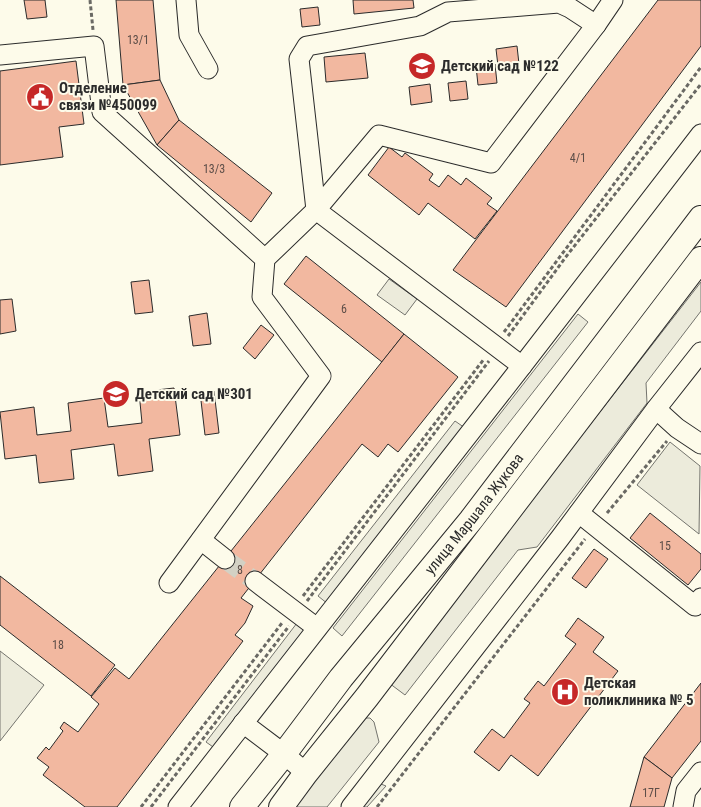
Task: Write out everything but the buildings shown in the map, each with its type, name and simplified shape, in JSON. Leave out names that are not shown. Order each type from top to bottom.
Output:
[{"type":"main road","name":"улица Маршала Жукова","points":[[242,807],[341,678],[471,520],[701,218]]},
{"type":"main road","name":"улица Маршала Жукова","points":[[282,807],[306,773],[373,689],[701,259]]},
{"type":"street","points":[[186,0],[189,35],[208,69]]},
{"type":"street","points":[[169,583],[321,376],[262,297],[265,259],[316,210],[379,135],[491,163],[613,0]]},
{"type":"street","points":[[522,366],[316,210],[299,59],[307,46],[420,26],[448,12],[559,3],[596,25]]},
{"type":"street","points":[[0,55],[94,46],[102,112],[265,259]]},
{"type":"street","points":[[178,807],[701,134]]},
{"type":"street","points":[[351,807],[701,352]]},
{"type":"street","points":[[656,409],[701,444]]},
{"type":"street","points":[[579,513],[695,606],[701,598]]},
{"type":"street","points":[[201,540],[225,559]]},
{"type":"street","points":[[254,581],[317,628]]},
{"type":"street","points":[[243,723],[306,773]]},
{"type":"street","points":[[682,807],[686,791],[701,772]]},
{"type":"path","points":[[90,0],[94,46]]},
{"type":"path","points":[[141,807],[295,612],[497,346],[701,67]]},
{"type":"path","points":[[151,807],[295,612],[497,346],[701,84]]},
{"type":"path","points":[[378,807],[595,526],[678,428]]},
{"type":"shaded area","points":[[389,279],[417,299],[405,315],[377,295]]},
{"type":"shaded area","points":[[701,282],[701,311],[646,383],[647,403],[537,547],[518,550],[405,695],[389,683]]},
{"type":"shaded area","points":[[578,314],[588,322],[342,636],[333,628]]},
{"type":"shaded area","points":[[455,421],[465,428],[328,604],[318,596]]},
{"type":"shaded area","points":[[670,442],[700,466],[699,534],[637,485]]},
{"type":"shaded area","points":[[297,623],[307,630],[216,749],[206,742]]},
{"type":"shaded area","points":[[0,651],[44,685],[0,741]]},
{"type":"shaded area","points":[[365,718],[370,718],[374,722],[379,742],[327,807],[293,807]]},
{"type":"shaded area","points":[[375,784],[386,786],[367,807],[355,807]]},
{"type":"tunnel","points":[[225,559],[255,581]]},
{"type":"place","name":"Детский сад №122","points":[[422,66]]},
{"type":"place","name":"Отделение связи №450099","points":[[40,97]]},
{"type":"place","name":"Детский сад №301","points":[[116,394]]},
{"type":"place","name":"Детская поликлиника № 5","points":[[565,692]]}]
